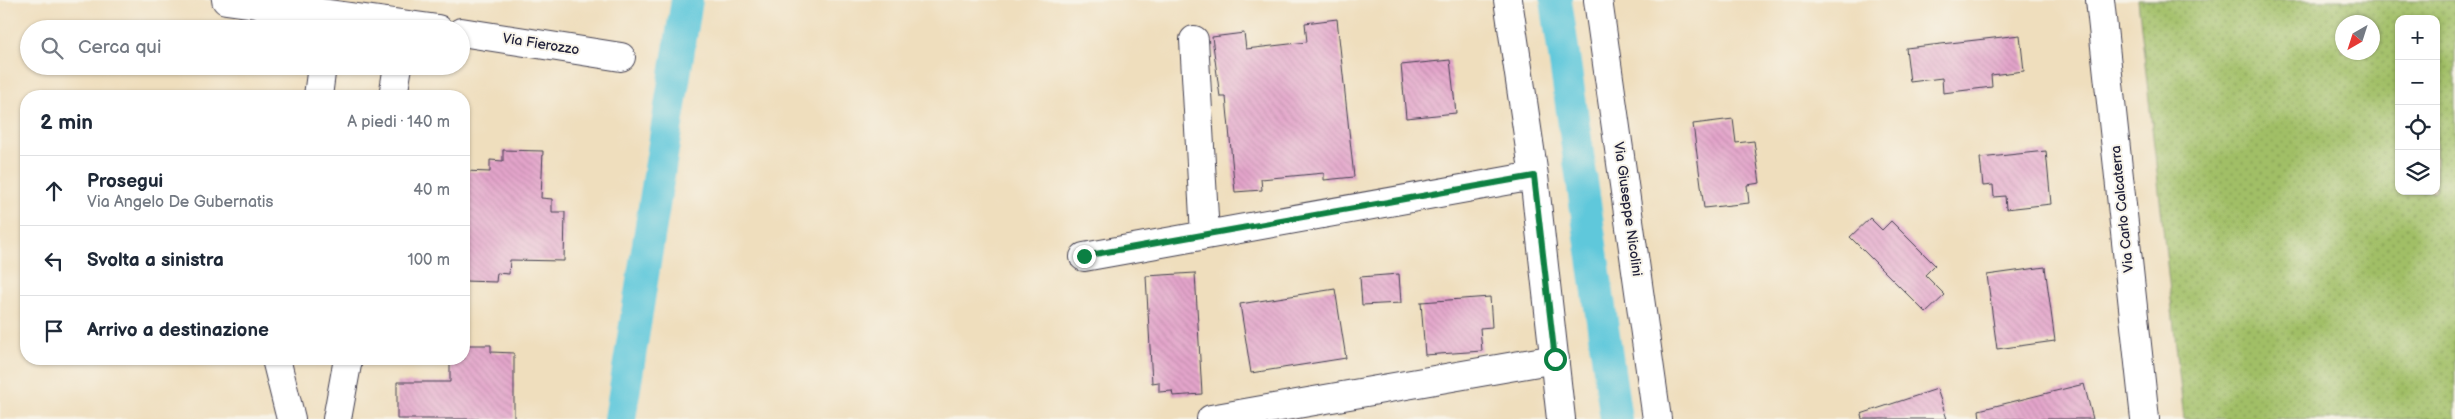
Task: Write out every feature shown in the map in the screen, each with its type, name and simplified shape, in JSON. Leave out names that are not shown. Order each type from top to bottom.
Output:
[{"type":"street","points":[[226,0],[271,3],[326,20]]},
{"type":"street","points":[[1508,0],[1534,176],[1562,419]]},
{"type":"street","name":"Via Giuseppe Nicolini","points":[[1598,0],[1657,419]]},
{"type":"street","name":"Via Carlo Calcaterra","points":[[2100,0],[2145,419]]},
{"type":"street","points":[[348,20],[405,17]]},
{"type":"street","name":"Via Fierozzo","points":[[470,33],[621,57]]},
{"type":"street","points":[[1194,40],[1205,235]]},
{"type":"street","points":[[319,90],[321,75]]},
{"type":"street","points":[[394,90],[396,75]]},
{"type":"street","points":[[1084,256],[1534,176]]},
{"type":"street","points":[[1211,419],[1555,359]]},
{"type":"street","points":[[278,365],[292,419]]},
{"type":"street","points":[[337,419],[347,365]]},
{"type":"green space","points":[[2138,0],[2455,0],[2455,419],[2184,419]]},
{"type":"building","points":[[1337,19],[1354,177],[1324,180],[1324,173],[1261,179],[1262,190],[1235,192],[1226,97],[1220,97],[1212,37],[1244,33],[1246,49],[1307,42],[1305,23]]},
{"type":"building","points":[[2020,35],[2024,71],[1991,75],[1992,87],[1943,93],[1942,78],[1910,82],[1906,48]]},
{"type":"building","points":[[1450,60],[1456,113],[1406,118],[1401,65]]},
{"type":"building","points":[[1733,119],[1736,143],[1754,141],[1760,183],[1747,185],[1749,203],[1704,208],[1693,124]]},
{"type":"building","points":[[503,150],[543,151],[541,198],[552,199],[552,212],[565,212],[564,261],[510,260],[509,274],[497,273],[496,282],[470,281],[470,171],[490,172],[490,160],[503,161]]},
{"type":"building","points":[[2046,151],[2051,204],[2006,209],[2005,196],[1994,197],[1993,185],[1983,186],[1980,158]]},
{"type":"building","points":[[1870,218],[1882,230],[1891,221],[1935,265],[1925,275],[1945,295],[1926,313],[1850,237]]},
{"type":"building","points":[[2045,267],[2055,341],[1997,349],[1987,275]]},
{"type":"building","points":[[1195,273],[1202,394],[1173,396],[1172,391],[1159,392],[1159,382],[1152,383],[1146,276]]},
{"type":"building","points":[[1399,274],[1401,303],[1362,305],[1360,277]]},
{"type":"building","points":[[1335,289],[1346,358],[1251,373],[1240,304]]},
{"type":"building","points":[[1490,297],[1492,327],[1480,328],[1482,351],[1425,355],[1421,302]]},
{"type":"building","points":[[470,345],[491,345],[491,352],[514,353],[514,419],[397,419],[397,382],[450,382],[450,365],[470,365]]},
{"type":"building","points":[[2084,384],[2093,419],[1980,419],[1979,410]]},
{"type":"building","points":[[1937,389],[1947,419],[1862,419],[1861,414]]},
{"type":"waterway","points":[[620,419],[687,0]]},
{"type":"waterway","points":[[1556,0],[1616,419]]},
{"type":"route","points":[[1084,256],[1534,176],[1555,359]]}]
